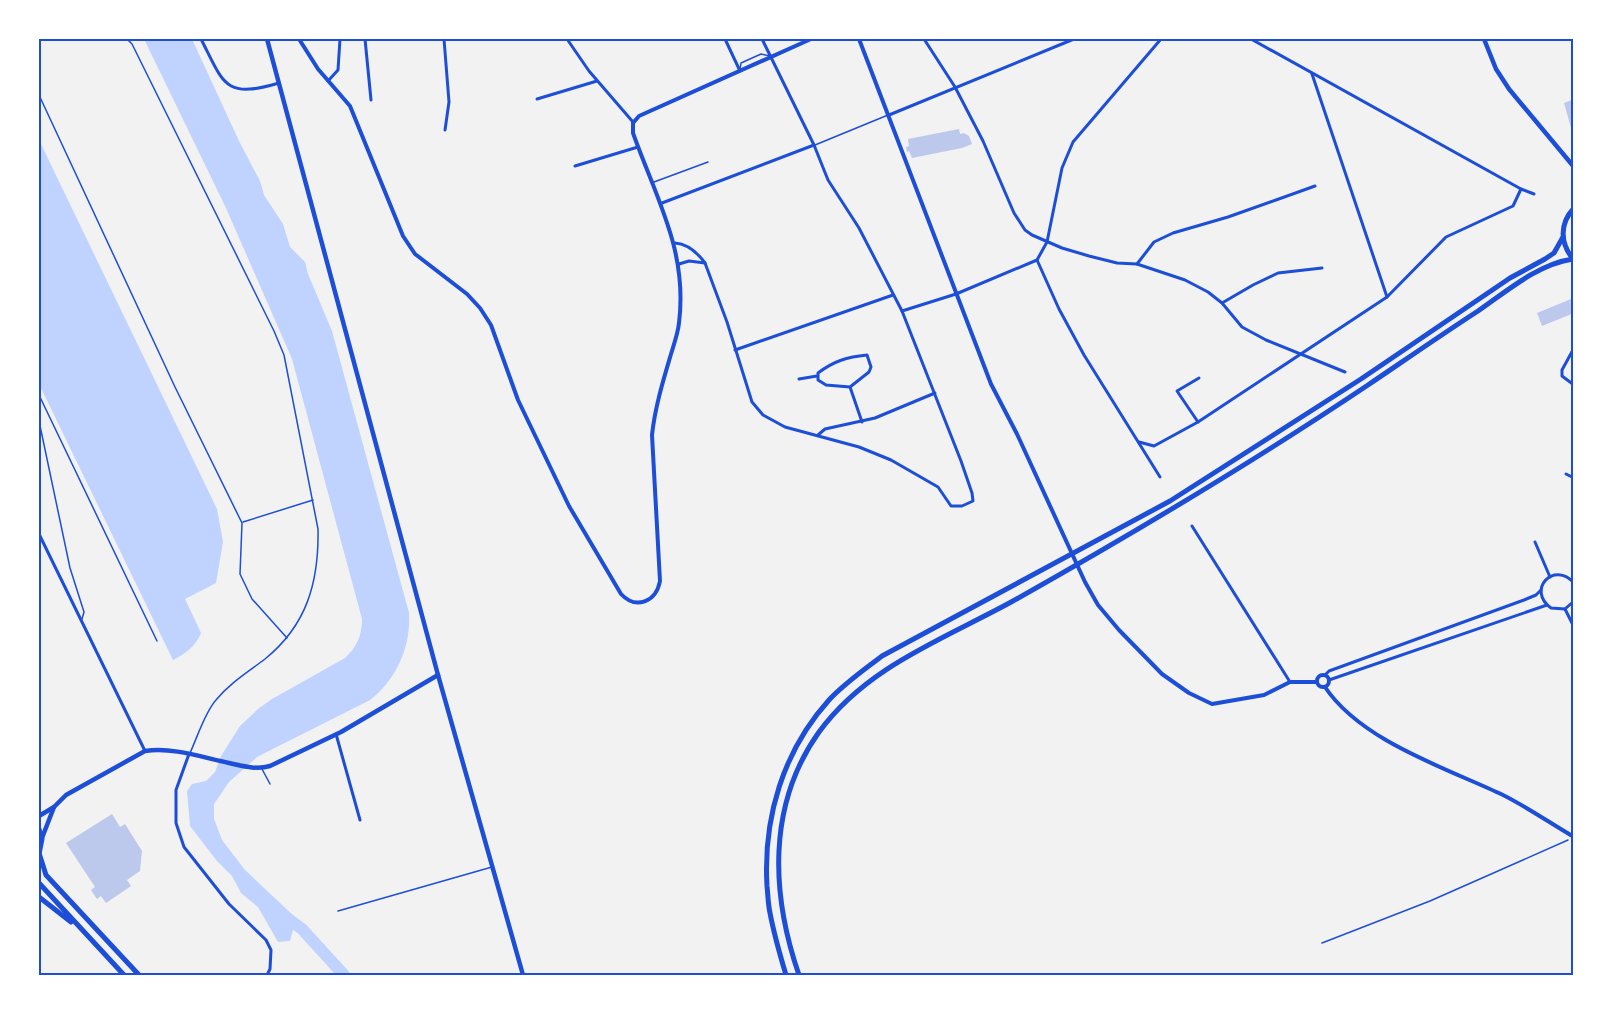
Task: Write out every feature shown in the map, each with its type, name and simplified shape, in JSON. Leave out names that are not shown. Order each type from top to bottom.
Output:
[{"type":"main road","points":[[267,39],[438,675],[523,975]]},
{"type":"main road","points":[[1484,39],[1496,69],[1509,89],[1574,167]]},
{"type":"main road","points":[[1574,208],[1565,221],[1563,237],[1564,245],[1574,260]]},
{"type":"main road","points":[[786,975],[769,912],[766,862],[768,835],[778,787],[809,725],[830,700],[855,676],[882,656],[1170,501],[1361,379],[1510,278],[1554,253],[1563,237]]},
{"type":"main road","points":[[799,975],[781,909],[777,862],[780,828],[790,791],[819,733],[839,708],[863,685],[888,667],[1012,602],[1175,508],[1281,442],[1534,274],[1558,261],[1574,260]]},
{"type":"main road","points":[[39,816],[54,807],[66,795],[145,751],[157,749],[262,769],[336,734],[438,675]]},
{"type":"main road","points":[[54,807],[39,853],[46,875],[139,975]]},
{"type":"main road","points":[[39,829],[42,839]]},
{"type":"main road","points":[[39,883],[124,975]]},
{"type":"main road","points":[[39,897],[89,938]]},
{"type":"street","points":[[201,39],[219,75],[237,90],[254,90],[279,83]]},
{"type":"street","points":[[299,39],[318,69],[350,106],[403,236],[423,260],[467,294],[484,312],[492,325],[518,400],[569,507],[621,594],[627,600],[637,603],[646,602],[654,596],[660,581],[652,435],[654,415],[679,324],[681,296],[675,243],[662,203],[633,133],[633,123],[639,116],[811,39]]},
{"type":"street","points":[[328,81],[338,70],[340,39]]},
{"type":"street","points":[[365,39],[371,100]]},
{"type":"street","points":[[444,39],[448,93],[446,130]]},
{"type":"street","points":[[567,39],[597,81],[633,123]]},
{"type":"street","points":[[725,39],[740,71]]},
{"type":"street","points":[[675,243],[684,244],[699,254],[705,262],[752,402],[763,415],[785,427],[859,447],[891,460],[938,487],[951,506],[962,506],[973,501],[935,393],[902,311],[859,228],[828,180],[814,145],[762,39]]},
{"type":"street","points":[[859,39],[991,384],[1098,605],[1162,674],[1189,693],[1212,704],[1264,695],[1290,682],[1317,682]]},
{"type":"street","points":[[924,39],[955,87],[983,141],[1014,213],[1025,230],[1047,242],[1117,263],[1137,264],[1185,280],[1208,292],[1222,303],[1242,327],[1266,340],[1345,372]]},
{"type":"street","points":[[889,115],[1074,39]]},
{"type":"street","points":[[902,311],[956,294],[1037,260],[1047,242],[1060,176],[1073,142],[1161,39]]},
{"type":"street","points":[[1251,39],[1521,189],[1534,194]]},
{"type":"street","points":[[1312,73],[1387,297]]},
{"type":"street","points":[[537,99],[597,81]]},
{"type":"street","points":[[662,203],[814,145]]},
{"type":"street","points":[[576,166],[638,147]]},
{"type":"street","points":[[1137,264],[1154,242],[1173,233],[1228,217],[1315,186]]},
{"type":"street","points":[[1139,442],[1154,446],[1198,422],[1301,354],[1387,297],[1446,237],[1513,206],[1521,189]]},
{"type":"street","points":[[1037,260],[1059,309],[1084,355],[1160,477]]},
{"type":"street","points":[[679,264],[689,261],[705,262]]},
{"type":"street","points":[[1222,303],[1278,273],[1322,268]]},
{"type":"street","points":[[735,350],[893,295]]},
{"type":"street","points":[[1574,348],[1562,370],[1562,376],[1574,385]]},
{"type":"street","points":[[799,380],[817,375],[831,363],[843,358],[867,355],[872,367],[850,387],[826,385],[818,380],[817,375]]},
{"type":"street","points":[[1198,422],[1177,391],[1199,378]]},
{"type":"street","points":[[850,387],[862,422]]},
{"type":"street","points":[[818,435],[825,429],[862,422],[903,408],[935,393]]},
{"type":"street","points":[[1566,474],[1574,478]]},
{"type":"street","points":[[1192,526],[1290,682]]},
{"type":"street","points":[[39,534],[145,751]]},
{"type":"street","points":[[1535,542],[1550,577]]},
{"type":"street","points":[[1317,682],[1318,677],[1325,675],[1329,670],[1536,595],[1550,577],[1560,574],[1574,582]]},
{"type":"street","points":[[1541,590],[1541,596],[1547,605],[1556,610],[1566,609],[1574,601]]},
{"type":"street","points":[[1325,687],[1329,680],[1547,605]]},
{"type":"street","points":[[1566,609],[1574,627]]},
{"type":"street","points":[[1325,675],[1329,680]]},
{"type":"street","points":[[1317,682],[1319,686],[1325,687],[1348,712],[1396,745],[1504,796],[1574,837]]},
{"type":"street","points":[[336,734],[360,820]]},
{"type":"street","points":[[189,754],[176,790],[176,823],[184,848],[229,904],[266,940],[271,950],[270,969],[267,975]]},
{"type":"lane","points":[[127,39],[132,44],[161,100],[284,355],[318,530],[319,556],[313,588],[303,612],[288,638],[230,684],[213,702],[189,754]]},
{"type":"lane","points":[[39,95],[175,387],[242,523],[240,574],[252,599],[288,638]]},
{"type":"lane","points":[[814,145],[889,115]]},
{"type":"lane","points":[[653,182],[708,162]]},
{"type":"lane","points":[[39,395],[157,641]]},
{"type":"lane","points":[[39,421],[70,568],[84,612],[82,621]]},
{"type":"lane","points":[[242,523],[313,500]]},
{"type":"lane","points":[[262,769],[270,784]]},
{"type":"lane","points":[[338,911],[493,867]]},
{"type":"path","points":[[1322,943],[1430,901],[1574,837]]},
{"type":"water","points":[[144,39],[192,39],[260,181],[264,195],[283,224],[290,247],[305,262],[332,331],[409,613],[405,649],[395,672],[380,692],[370,700],[257,757],[229,782],[214,804],[214,819],[222,840],[245,870],[296,918],[290,941],[278,942],[258,907],[241,893],[232,876],[217,861],[190,826],[187,791],[192,784],[206,781],[215,772],[221,756],[240,726],[258,709],[345,658],[353,650],[358,640],[362,619],[292,359],[226,208]]},
{"type":"water","points":[[39,140],[217,509],[223,542],[216,583],[185,599],[201,633],[190,649],[173,660],[39,384]]},
{"type":"building","points":[[1574,99],[1574,135],[1573,135],[1564,103]]},
{"type":"building","points":[[959,129],[960,134],[964,133],[969,136],[972,144],[912,158],[909,151],[907,152],[908,139]]},
{"type":"building","points":[[1571,299],[1574,313],[1542,326],[1537,313]]},
{"type":"building","points":[[112,814],[120,827],[125,824],[142,851],[140,871],[127,880],[131,886],[106,903],[101,896],[97,899],[91,890],[95,887],[66,843]]},
{"type":"waterway","points":[[283,915],[302,929],[344,975]]}]
